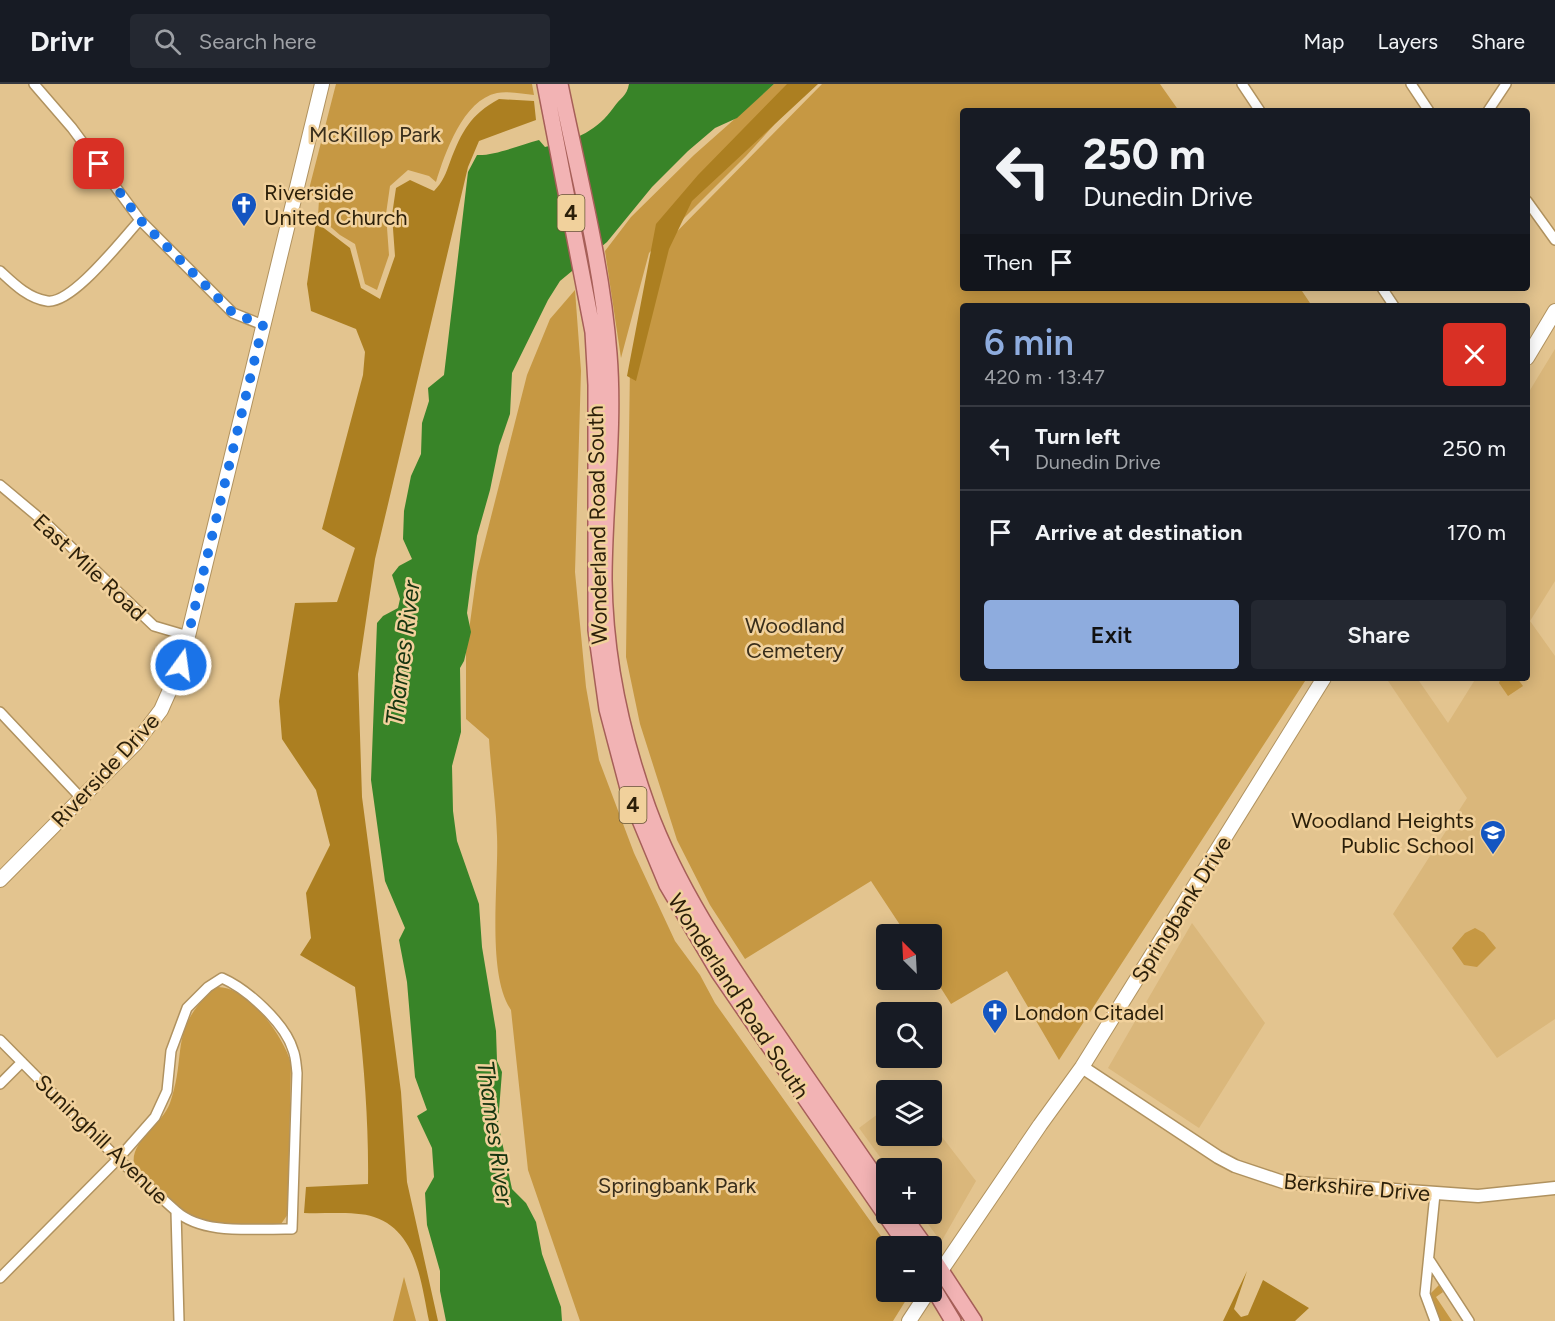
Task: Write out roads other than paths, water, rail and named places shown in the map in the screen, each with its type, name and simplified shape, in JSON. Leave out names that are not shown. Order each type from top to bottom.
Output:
[{"type":"main road","name":"Riverside Drive","points":[[0,880],[136,743],[161,710],[181,665],[322,84]]},
{"type":"main road","name":"4","points":[[553,88],[600,331]]},
{"type":"main road","points":[[1530,353],[1555,311]]},
{"type":"main road","name":"Wonderland Road South","points":[[600,331],[610,406],[604,581],[608,633],[620,707],[648,807],[672,864],[711,935],[876,1177]]},
{"type":"main road","name":"Wonderland Road South","points":[[600,331],[596,385],[596,630],[607,709],[630,796],[668,885],[719,973],[900,1236]]},
{"type":"main road","name":"Springbank Drive","points":[[942,1270],[1082,1067],[1322,681]]},
{"type":"main road","points":[[942,1273],[974,1321]]},
{"type":"main road","points":[[909,1321],[921,1302]]},
{"type":"main road","points":[[942,1302],[953,1321]]},
{"type":"street","points":[[34,84],[72,128],[140,220],[233,313],[263,325]]},
{"type":"street","points":[[1242,84],[1258,108]]},
{"type":"street","points":[[1411,84],[1427,108]]},
{"type":"street","points":[[1490,108],[1506,84]]},
{"type":"street","points":[[1530,205],[1555,240]]},
{"type":"street","points":[[0,272],[26,293],[50,302],[63,297],[85,280],[140,220]]},
{"type":"street","name":"East Mile Road","points":[[0,484],[49,526],[154,626],[188,636]]},
{"type":"street","points":[[0,712],[81,798]]},
{"type":"street","points":[[0,1278],[118,1159],[155,1117],[167,1091],[171,1051],[187,1008],[208,987],[222,978],[240,986],[282,1028],[293,1049],[297,1073],[292,1229],[213,1227],[195,1223],[176,1210]]},
{"type":"street","name":"Suninghill Avenue","points":[[0,1040],[118,1159],[176,1210],[179,1321]]},
{"type":"street","points":[[0,1084],[22,1062]]},
{"type":"street","name":"Berkshire Drive","points":[[1082,1067],[1235,1166],[1283,1182],[1478,1196],[1555,1188]]},
{"type":"street","points":[[1435,1194],[1425,1294],[1435,1321]]},
{"type":"street","points":[[1430,1261],[1469,1321]]},
{"type":"water","name":"Thames River","points":[[629,84],[774,84],[737,118],[715,128],[688,151],[652,187],[607,242],[560,281],[548,300],[512,373],[510,414],[499,446],[477,536],[467,613],[471,632],[460,668],[461,732],[452,766],[453,811],[457,841],[479,904],[482,947],[496,1031],[497,1061],[502,1072],[498,1123],[512,1189],[526,1203],[536,1222],[542,1254],[561,1307],[562,1321],[446,1321],[440,1291],[440,1271],[427,1225],[425,1193],[434,1177],[432,1148],[417,1116],[427,1110],[415,1077],[407,982],[399,940],[405,928],[385,881],[371,780],[377,623],[383,616],[398,608],[400,599],[392,575],[399,566],[412,559],[403,539],[404,511],[411,476],[421,454],[422,423],[429,401],[428,388],[444,375],[468,172],[477,155],[499,152],[539,140],[545,147],[586,133],[601,122],[625,94]]},
{"type":"place","name":"Riverside United Church","points":[[244,228]]},
{"type":"place","name":"Woodland Heights Public School","points":[[1493,856]]},
{"type":"place","name":"London Citadel","points":[[995,1035]]},
{"type":"park label","name":"McKillop Park","points":[[375,134]]},
{"type":"park label","name":"Woodland Cemetery","points":[[795,638]]},
{"type":"park label","name":"Springbank Park","points":[[677,1185]]}]
